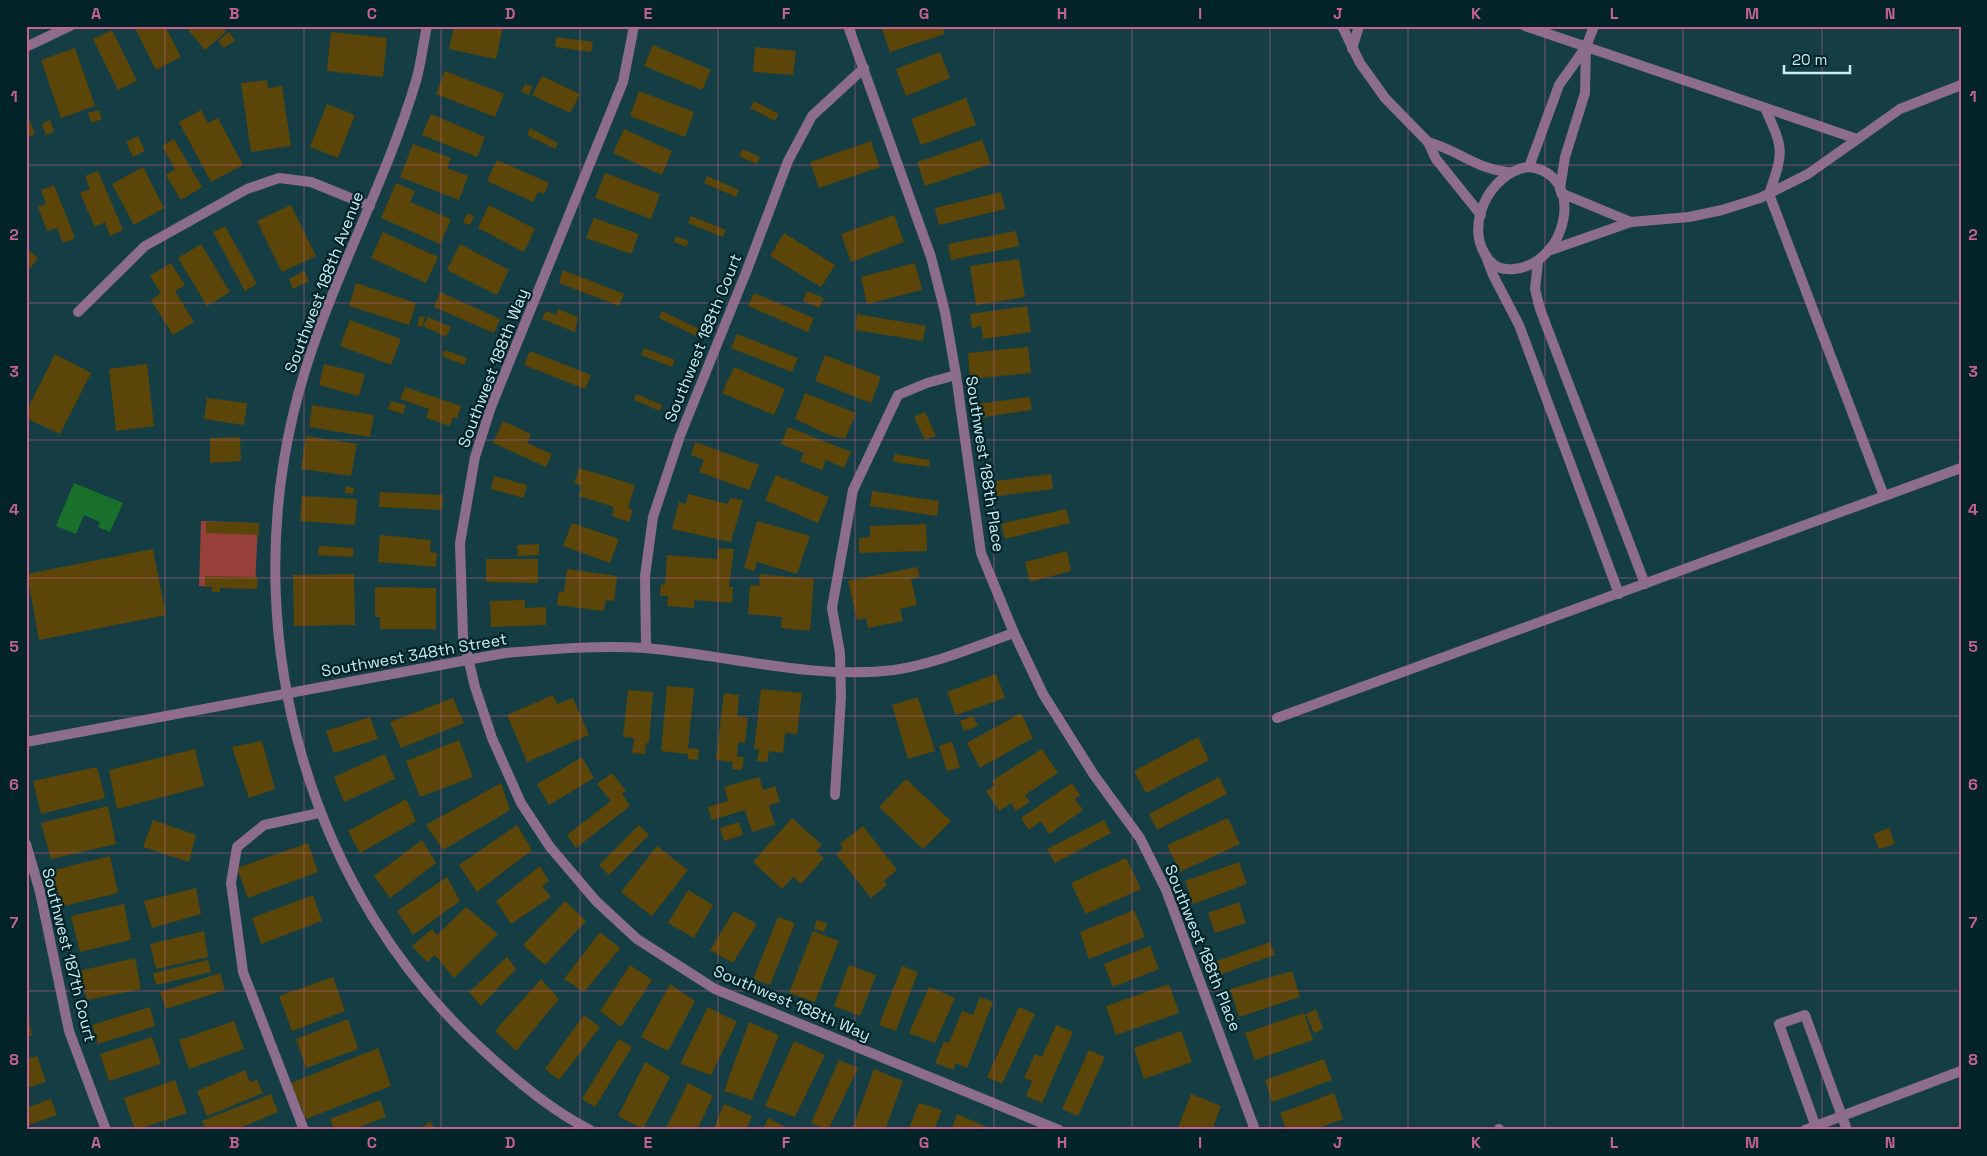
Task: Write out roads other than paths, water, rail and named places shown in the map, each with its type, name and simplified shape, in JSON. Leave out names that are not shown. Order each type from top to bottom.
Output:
[{"type":"street","points":[[26,47],[70,26]]},
{"type":"street","name":"Southwest 188th Avenue","points":[[427,26],[416,80],[370,206],[309,356],[292,414],[280,477],[273,579],[277,631],[286,694],[292,724],[319,813],[355,886],[385,936],[418,982],[464,1033],[524,1087],[571,1120],[590,1130]]},
{"type":"street","name":"Southwest 188th Way","points":[[634,26],[623,82],[491,407],[474,457],[460,544],[464,637],[467,658],[492,738],[521,803],[550,848],[596,901],[637,939],[715,989],[1060,1130]]},
{"type":"street","name":"Southwest 188th Place","points":[[848,26],[931,257],[945,312],[956,375],[981,553],[1014,633],[1043,694],[1094,775],[1140,838],[1166,890],[1256,1130]]},
{"type":"street","points":[[1342,26],[1352,49],[1385,98],[1428,142],[1436,159],[1481,215]]},
{"type":"street","points":[[1352,49],[1359,26]]},
{"type":"street","points":[[1525,26],[1857,139]]},
{"type":"street","points":[[1529,167],[1558,85],[1586,47],[1594,26]]},
{"type":"street","points":[[1551,250],[1564,220],[1560,191],[1565,157],[1585,93],[1586,47]]},
{"type":"street","name":"Southwest 188th Court","points":[[646,648],[644,576],[652,517],[680,436],[747,270],[788,161],[812,116],[864,68]]},
{"type":"street","points":[[1485,254],[1496,266],[1504,270],[1526,267],[1538,262],[1551,250],[1631,222],[1704,214],[1742,204],[1769,194],[1808,174],[1900,109],[1961,85]]},
{"type":"street","points":[[1766,108],[1781,148],[1780,163],[1769,194],[1884,496]]},
{"type":"street","points":[[1428,142],[1446,147],[1482,168],[1508,172],[1529,167],[1549,172],[1560,191],[1631,222]]},
{"type":"street","points":[[1508,172],[1492,188],[1481,215],[1479,239],[1493,275],[1519,324],[1619,594]]},
{"type":"street","points":[[78,312],[145,246],[247,189],[278,178],[311,182],[370,206]]},
{"type":"street","points":[[1538,262],[1535,288],[1538,300],[1645,584]]},
{"type":"street","points":[[835,795],[841,697],[840,653],[832,608],[853,490],[898,395],[926,383],[956,375]]},
{"type":"street","points":[[1277,718],[1961,468]]},
{"type":"street","name":"Southwest 348th Street","points":[[26,742],[467,658],[585,647],[646,648],[840,672],[895,670],[950,656],[1014,633]]},
{"type":"street","points":[[304,1130],[243,972],[231,883],[237,847],[264,825],[319,813]]},
{"type":"street","name":"Southwest 187th Court","points":[[26,844],[40,892],[70,1031],[106,1130]]},
{"type":"street","points":[[1816,1128],[1779,1024],[1805,1014],[1847,1130]]},
{"type":"street","points":[[1805,1130],[1816,1128],[1842,1116],[1961,1071]]}]
